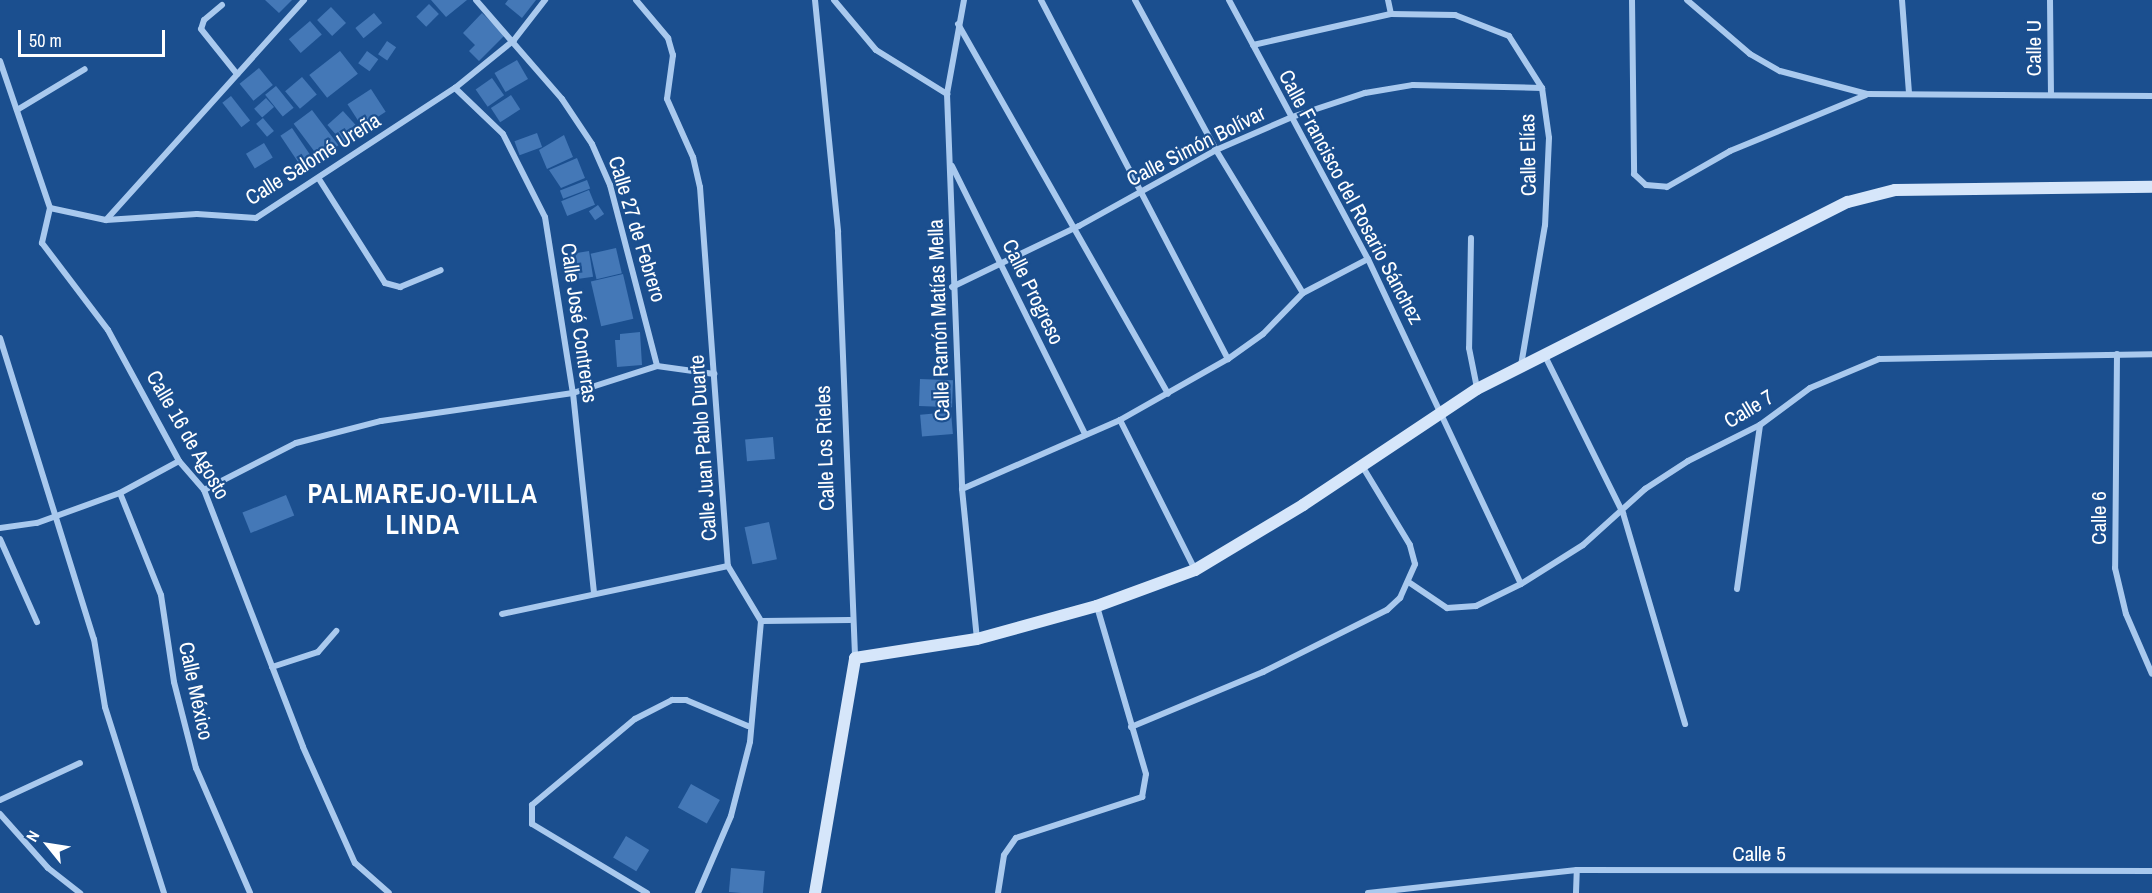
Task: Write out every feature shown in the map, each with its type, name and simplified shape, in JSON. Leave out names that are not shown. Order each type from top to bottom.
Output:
[{"type":"street","points":[[106,220],[304,0]]},
{"type":"street","name":"Calle 27 de Febrero","points":[[476,0],[514,40],[568,108],[610,185],[657,366]]},
{"type":"street","name":"Calle Salomé Ureña","points":[[50,208],[106,220],[197,214],[256,218],[320,179],[455,88],[514,40],[545,0]]},
{"type":"street","name":"Calle Juan Pablo Duarte","points":[[636,0],[668,39],[673,55],[668,99],[693,157],[700,187],[728,566],[761,621]]},
{"type":"street","name":"Calle Los Rieles","points":[[815,0],[838,232],[850,620],[855,658],[815,893]]},
{"type":"street","points":[[834,0],[876,50],[947,94]]},
{"type":"street","name":"Calle Ramón Matías Mella","points":[[963,0],[947,94],[951,164],[952,287],[962,489],[977,639]]},
{"type":"street","points":[[1041,0],[1228,359]]},
{"type":"street","points":[[1135,0],[1216,150],[1303,293]]},
{"type":"street","name":"Calle Francisco del Rosario Sánchez","points":[[1229,0],[1368,259],[1521,584]]},
{"type":"street","points":[[1388,0],[1391,14]]},
{"type":"street","points":[[1632,0],[1634,174],[1646,185],[1667,187],[1730,151],[1868,94]]},
{"type":"street","points":[[1687,0],[1750,54],[1780,71],[1868,94],[2152,96]]},
{"type":"street","points":[[1902,0],[1909,94]]},
{"type":"street","name":"Calle U","points":[[2050,0],[2051,95]]},
{"type":"street","points":[[222,5],[204,20],[201,29],[237,74]]},
{"type":"street","name":"Calle Elías","points":[[1253,45],[1391,14],[1455,15],[1509,36],[1542,88],[1549,138],[1545,225],[1521,365]]},
{"type":"street","points":[[958,24],[1072,230],[1168,393]]},
{"type":"street","points":[[0,61],[50,208]]},
{"type":"street","points":[[17,110],[85,69]]},
{"type":"street","name":"Calle Simón Bolívar","points":[[952,287],[1072,230],[1216,150],[1292,117],[1365,93],[1413,86],[1542,88]]},
{"type":"street","name":"Calle José Contreras","points":[[455,88],[503,134],[535,190],[558,281],[573,393],[594,594]]},
{"type":"street","name":"Calle Progreso","points":[[951,164],[1084,434]]},
{"type":"street","points":[[320,179],[392,288],[441,270]]},
{"type":"street","points":[[855,658],[977,639],[1097,606],[1196,570],[1441,410],[1477,389],[1848,202],[1896,190],[2152,187]]},
{"type":"street","name":"Calle 16 de Agosto","points":[[50,208],[42,243],[108,330],[179,461],[204,489],[272,667],[355,863],[389,893]]},
{"type":"street","points":[[1471,238],[1469,348],[1477,389]]},
{"type":"street","points":[[962,489],[1120,420],[1168,393],[1228,359],[1263,334],[1303,293],[1368,259]]},
{"type":"street","points":[[0,338],[52,517],[94,639],[105,707],[164,893]]},
{"type":"street","points":[[1544,354],[1623,513],[1685,724]]},
{"type":"street","name":"Calle 6","points":[[2117,354],[2115,568],[2126,614],[2152,674]]},
{"type":"street","name":"Calle 7","points":[[1410,583],[1447,608],[1476,606],[1521,584],[1623,513],[1645,489],[1688,461],[1760,425],[1810,388],[1879,359],[2152,354]]},
{"type":"street","points":[[204,489],[296,443],[381,421],[573,393],[657,366],[714,374]]},
{"type":"street","points":[[1120,420],[1196,570]]},
{"type":"street","points":[[1737,589],[1760,425]]},
{"type":"street","points":[[0,528],[52,517],[120,493],[179,461]]},
{"type":"street","points":[[1131,727],[1209,697],[1387,610],[1410,583],[1415,564],[1410,545],[1361,464]]},
{"type":"street","name":"Calle México","points":[[120,493],[161,595],[174,682],[196,768],[250,893]]},
{"type":"street","points":[[0,539],[38,622]]},
{"type":"street","points":[[502,614],[728,566]]},
{"type":"street","points":[[998,893],[1004,855],[1016,838],[1118,809],[1142,797],[1146,774],[1097,606]]},
{"type":"street","points":[[698,893],[731,816],[750,742],[748,726],[761,621],[850,620]]},
{"type":"street","points":[[272,667],[318,652],[336,631]]},
{"type":"street","points":[[647,893],[532,824],[532,805],[635,719],[672,700],[686,700],[748,726]]},
{"type":"street","points":[[0,800],[80,763]]},
{"type":"street","points":[[0,814],[48,868],[80,893]]},
{"type":"street","points":[[1576,893],[1577,870]]},
{"type":"street","name":"Calle 5","points":[[1368,893],[1577,870],[2152,871]]},
{"type":"building","points":[[265,0],[292,0],[279,13]]},
{"type":"building","points":[[431,0],[467,0],[446,17]]},
{"type":"building","points":[[508,0],[536,0],[522,18],[505,4]]},
{"type":"building","points":[[429,4],[439,14],[426,27],[416,17]]},
{"type":"building","points":[[331,7],[346,23],[332,36],[317,20]]},
{"type":"building","points":[[374,13],[382,23],[364,38],[355,28]]},
{"type":"building","points":[[482,13],[505,35],[479,61],[469,51],[475,45],[463,33]]},
{"type":"building","points":[[310,21],[322,35],[301,53],[289,39]]},
{"type":"building","points":[[387,41],[396,47],[387,60],[378,54]]},
{"type":"building","points":[[340,51],[358,74],[327,98],[309,75]]},
{"type":"building","points":[[367,51],[378,59],[370,71],[358,63]]},
{"type":"building","points":[[517,60],[528,79],[505,92],[494,73]]},
{"type":"building","points":[[259,68],[273,85],[253,101],[240,84]]},
{"type":"building","points":[[302,77],[317,95],[300,109],[285,91]]},
{"type":"building","points":[[492,78],[504,95],[488,107],[476,89]]},
{"type":"building","points":[[276,86],[294,108],[283,117],[265,95]]},
{"type":"building","points":[[371,89],[386,112],[362,127],[348,104]]},
{"type":"building","points":[[511,95],[520,109],[500,122],[491,108]]},
{"type":"building","points":[[231,96],[250,120],[241,127],[222,103]]},
{"type":"building","points":[[266,98],[274,107],[262,118],[254,109]]},
{"type":"building","points":[[312,110],[338,145],[320,159],[294,124]]},
{"type":"building","points":[[343,111],[360,130],[344,144],[327,125]]},
{"type":"building","points":[[263,118],[274,131],[267,137],[256,124]]},
{"type":"building","points":[[292,128],[315,163],[304,171],[280,136]]},
{"type":"building","points":[[537,133],[542,147],[520,155],[514,141]]},
{"type":"building","points":[[564,135],[573,157],[547,169],[539,150]]},
{"type":"building","points":[[264,143],[273,158],[255,168],[246,154]]},
{"type":"building","points":[[577,158],[585,178],[561,188],[549,170]]},
{"type":"building","points":[[587,180],[590,188],[563,199],[560,190]]},
{"type":"building","points":[[589,190],[595,205],[567,216],[561,201]]},
{"type":"building","points":[[598,205],[604,214],[595,220],[589,211]]},
{"type":"building","points":[[616,248],[622,273],[597,279],[591,254]]},
{"type":"building","points":[[589,251],[593,277],[579,279],[575,253]]},
{"type":"building","points":[[623,274],[633,319],[601,326],[591,281]]},
{"type":"building","points":[[640,332],[642,365],[617,367],[615,340],[620,340],[620,334]]},
{"type":"building","points":[[920,379],[953,380],[952,407],[919,406]]},
{"type":"building","points":[[951,412],[953,434],[922,437],[920,415]]},
{"type":"building","points":[[773,437],[775,459],[747,461],[745,439]]},
{"type":"building","points":[[286,495],[294,515],[251,533],[242,513]]},
{"type":"building","points":[[769,522],[777,559],[752,564],[745,527]]},
{"type":"building","points":[[691,784],[720,800],[707,824],[678,808]]},
{"type":"building","points":[[626,836],[649,850],[636,871],[613,857]]},
{"type":"building","points":[[731,868],[765,871],[763,893],[729,892]]},
{"type":"district","name":"PALMAREJO-VILLA LINDA","points":[[423,508]]}]
